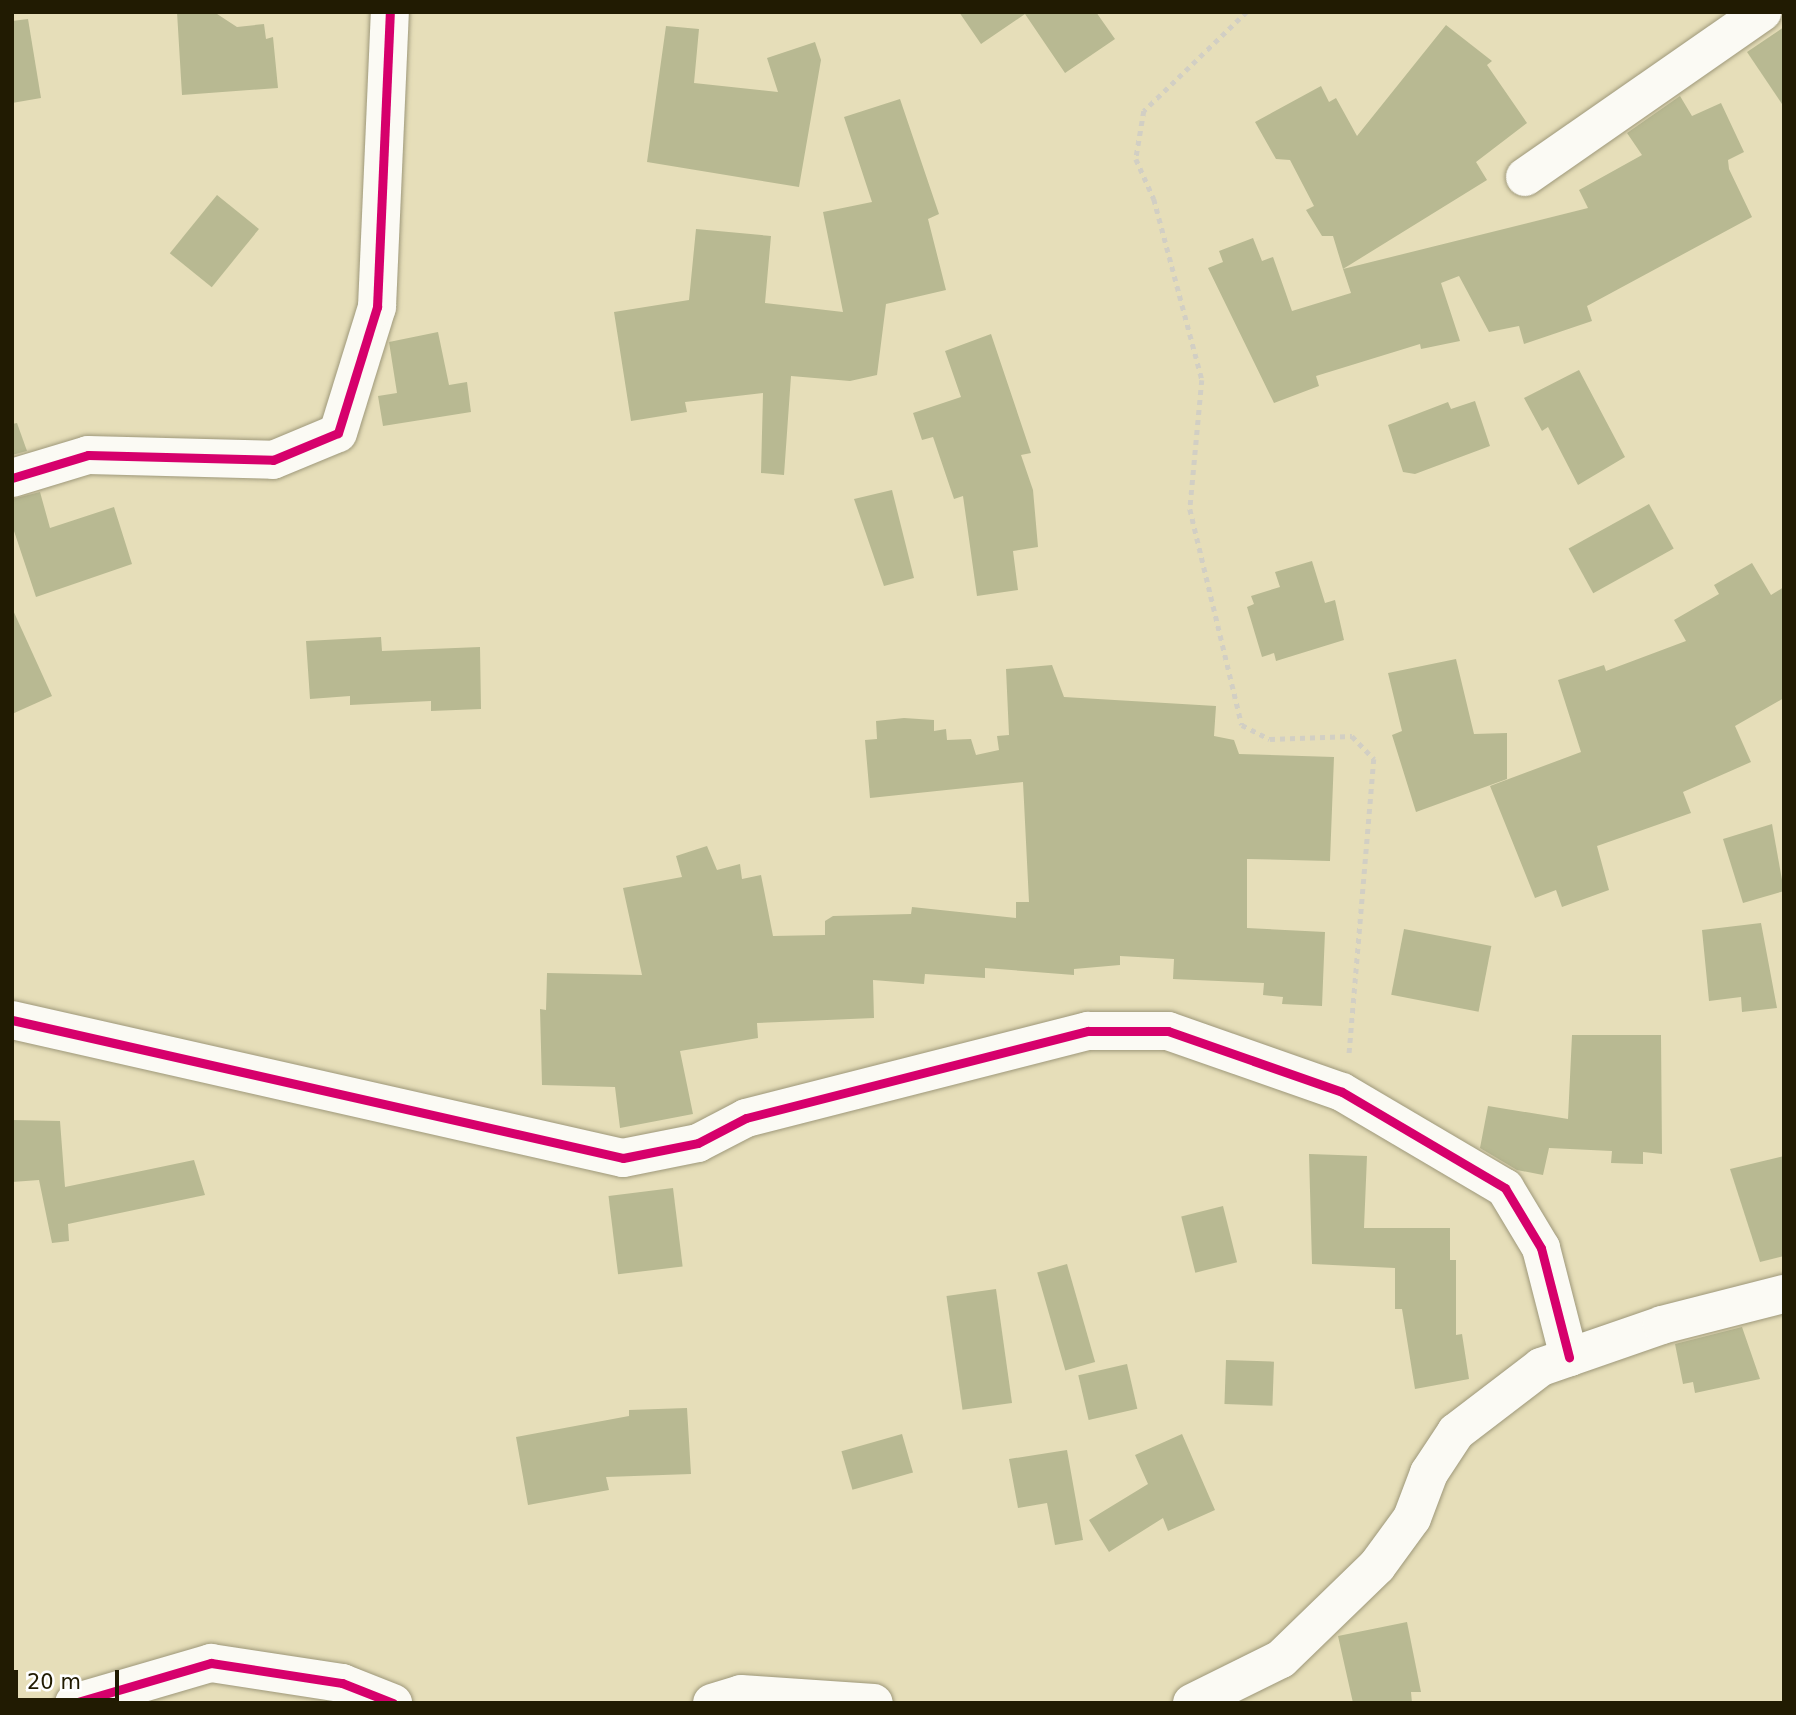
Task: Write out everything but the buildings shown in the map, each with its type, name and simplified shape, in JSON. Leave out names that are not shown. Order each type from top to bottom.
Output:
[{"type":"street","points":[[12,478],[88,455],[273,460],[338,433],[377,307],[390,12]]},
{"type":"street","points":[[1525,177],[1762,12]]},
{"type":"street","points":[[12,1020],[623,1158],[698,1143],[746,1118],[1088,1031],[1168,1031],[1342,1091],[1505,1188],[1541,1248],[1569,1357]]},
{"type":"street","points":[[1192,1703],[1281,1659],[1377,1566],[1412,1518],[1429,1473],[1457,1432],[1541,1367],[1784,1294]]},
{"type":"street","points":[[74,1703],[211,1663],[342,1683],[393,1703]]},
{"type":"street","points":[[712,1703],[741,1694],[874,1703]]},
{"type":"path","points":[[1247,12],[1144,111],[1136,159],[1154,199],[1202,380],[1190,509],[1242,725],[1270,739],[1352,736],[1374,759],[1357,1020],[1342,1091]]},
{"type":"cycle path","points":[[12,478],[88,455],[273,460],[338,433],[377,307],[390,12]]},
{"type":"cycle path","points":[[12,1020],[623,1158],[698,1143],[746,1118],[1088,1031],[1168,1031],[1342,1092],[1505,1188],[1541,1248],[1569,1357]]},
{"type":"cycle path","points":[[74,1703],[211,1663],[342,1683],[393,1703]]}]
